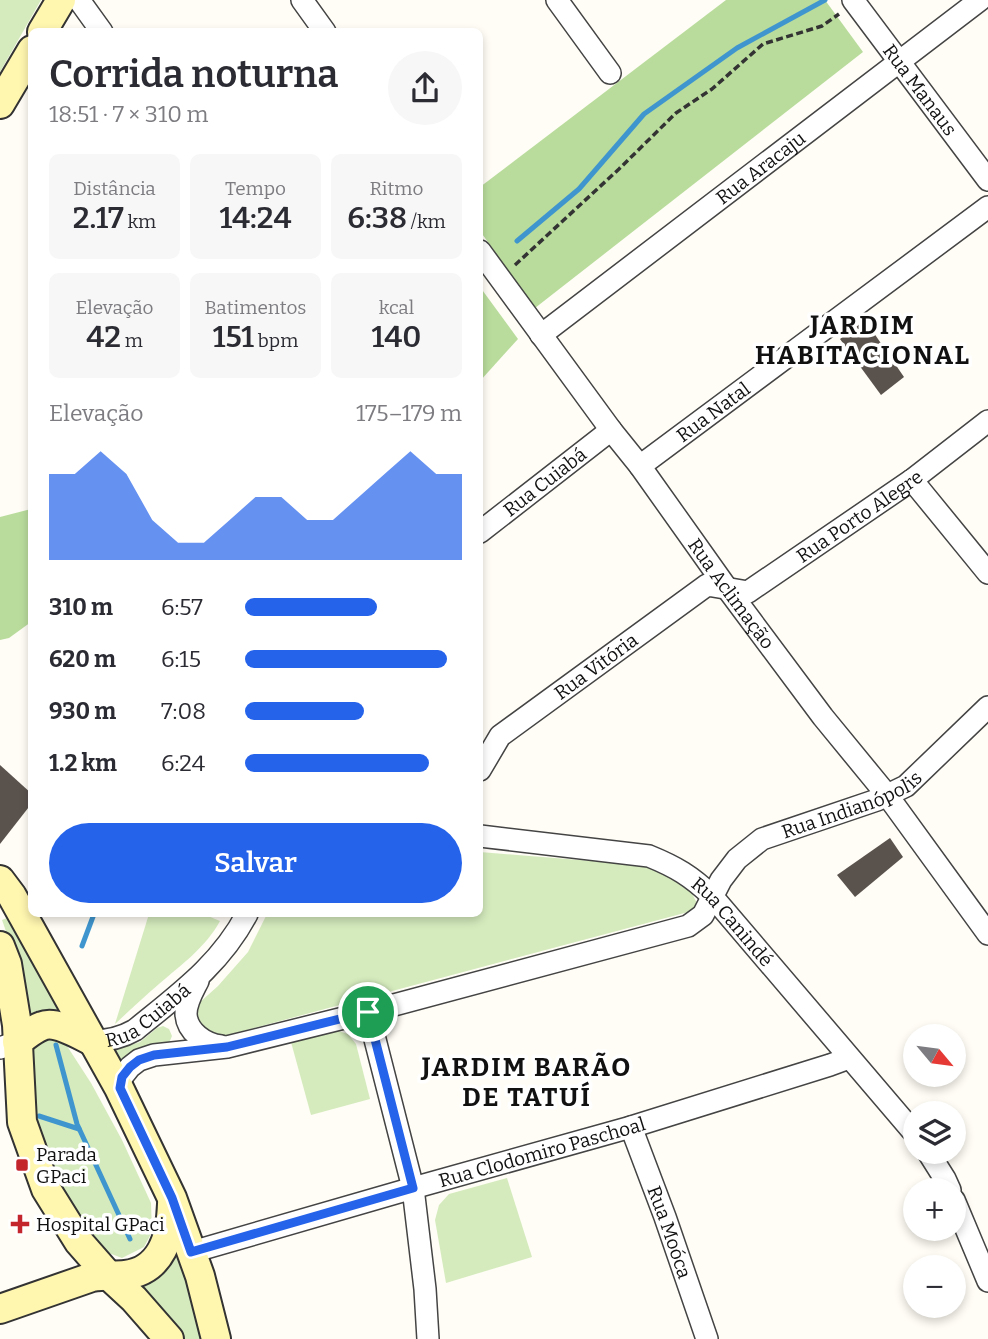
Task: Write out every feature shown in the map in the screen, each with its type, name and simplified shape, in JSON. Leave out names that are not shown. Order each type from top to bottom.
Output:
[{"type":"main road","points":[[44,28],[61,0]]},
{"type":"main road","points":[[0,104],[28,57]]},
{"type":"main road","points":[[0,880],[12,896],[120,1088],[172,1198],[200,1276],[216,1339]]},
{"type":"main road","points":[[0,946],[7,964],[18,1025],[9,1045],[22,1122],[46,1189],[79,1242],[169,1339]]},
{"type":"main road","points":[[9,1045],[42,1025],[68,1029],[92,1041]]},
{"type":"main road","points":[[0,1309],[92,1277],[125,1275],[139,1272],[153,1264],[162,1252],[169,1233],[172,1198]]},
{"type":"street","points":[[79,0],[99,28]]},
{"type":"street","points":[[302,0],[322,28]]},
{"type":"street","points":[[557,0],[610,73]]},
{"type":"street","name":"Rua Aracaju","points":[[541,335],[980,0]]},
{"type":"street","name":"Rua Manaus","points":[[854,1],[988,180]]},
{"type":"street","name":"Rua Natal","points":[[640,466],[988,207]]},
{"type":"street","name":"Rua Aclimação","points":[[483,256],[640,466],[726,587],[823,717],[887,795],[988,934]]},
{"type":"street","name":"Rua Porto Alegre","points":[[726,587],[748,592],[912,480],[988,421]]},
{"type":"street","name":"Rua Cuiabá","points":[[483,530],[611,430]]},
{"type":"street","points":[[912,480],[988,573]]},
{"type":"street","name":"Rua Vitória","points":[[483,766],[500,736],[707,585],[726,587]]},
{"type":"street","name":"Rua Indianópolis","points":[[120,1088],[122,1077],[130,1067],[139,1060],[154,1055],[227,1047],[688,926],[703,915],[721,880],[737,859],[762,839],[877,800],[906,786],[988,707]]},
{"type":"street","name":"Rua Canindé","points":[[483,836],[649,856],[670,864],[691,877],[712,896],[903,1120]]},
{"type":"street","name":"Rua Cuiabá","points":[[92,1041],[107,1041],[135,1030],[200,977],[224,950],[245,917]]},
{"type":"street","name":"Rua Cuiabá","points":[[200,977],[186,1012],[188,1024],[206,1042],[227,1047]]},
{"type":"street","points":[[368,1012],[413,1188],[428,1339]]},
{"type":"street","name":"Rua Clodomiro Paschoal","points":[[191,1252],[631,1127],[849,1058]]},
{"type":"street","name":"Rua Moóca","points":[[631,1127],[707,1339]]},
{"type":"street","points":[[966,1229],[988,1281]]},
{"type":"path","points":[[499,280],[676,113],[712,89],[763,44],[822,26],[854,1]]},
{"type":"green space","points":[[0,0],[41,0],[0,72]]},
{"type":"green space","points":[[726,0],[825,0],[863,52],[535,308],[483,235],[483,185]]},
{"type":"green space","points":[[483,291],[518,339],[483,378]]},
{"type":"green space","points":[[28,510],[28,624],[9,638],[0,640],[0,517]]},
{"type":"green space","points":[[483,852],[642,865],[690,890],[697,903],[692,911],[220,1037],[199,1021],[199,1003],[248,952],[266,917],[483,917]]},
{"type":"green space","points":[[9,917],[64,1013],[28,1026],[19,968],[2,920]]},
{"type":"green space","points":[[148,917],[210,917],[220,921],[208,939],[192,955],[115,1024]]},
{"type":"green space","points":[[163,1026],[169,1029],[172,1036],[169,1043],[149,1048],[117,1063],[112,1051],[140,1042]]},
{"type":"green space","points":[[335,1030],[348,1034],[356,1044],[370,1099],[311,1115],[291,1042]]},
{"type":"green space","points":[[50,1037],[67,1046],[91,1083],[122,1140],[151,1203],[152,1232],[144,1247],[122,1258],[101,1250],[40,1157],[28,1071],[32,1047]]},
{"type":"green space","points":[[507,1178],[532,1257],[446,1283],[435,1220],[439,1205],[449,1194]]},
{"type":"green space","points":[[176,1237],[208,1339],[177,1339],[129,1280]]},
{"type":"building","points":[[865,320],[904,377],[881,395],[840,339]]},
{"type":"building","points":[[0,765],[28,790],[28,808],[0,844]]},
{"type":"building","points":[[890,838],[903,857],[855,897],[837,875]]},
{"type":"waterway","points":[[517,241],[579,189],[644,114],[737,48],[825,0]]},
{"type":"waterway","points":[[82,946],[93,917]]},
{"type":"waterway","points":[[56,1045],[77,1124],[130,1239]]},
{"type":"waterway","points":[[39,1116],[79,1129]]},
{"type":"place","name":"Parada GPaci","points":[[22,1165]]},
{"type":"place","name":"Hospital GPaci","points":[[20,1224]]},
{"type":"district","name":"JARDIM HABITACIONAL","points":[[863,340]]},
{"type":"district","name":"JARDIM BARÃO DE TATUÍ","points":[[527,1082]]},
{"type":"route","points":[[368,1012],[413,1188],[191,1252],[172,1198],[120,1088],[122,1077],[139,1060],[154,1055],[227,1047],[368,1012]]}]
